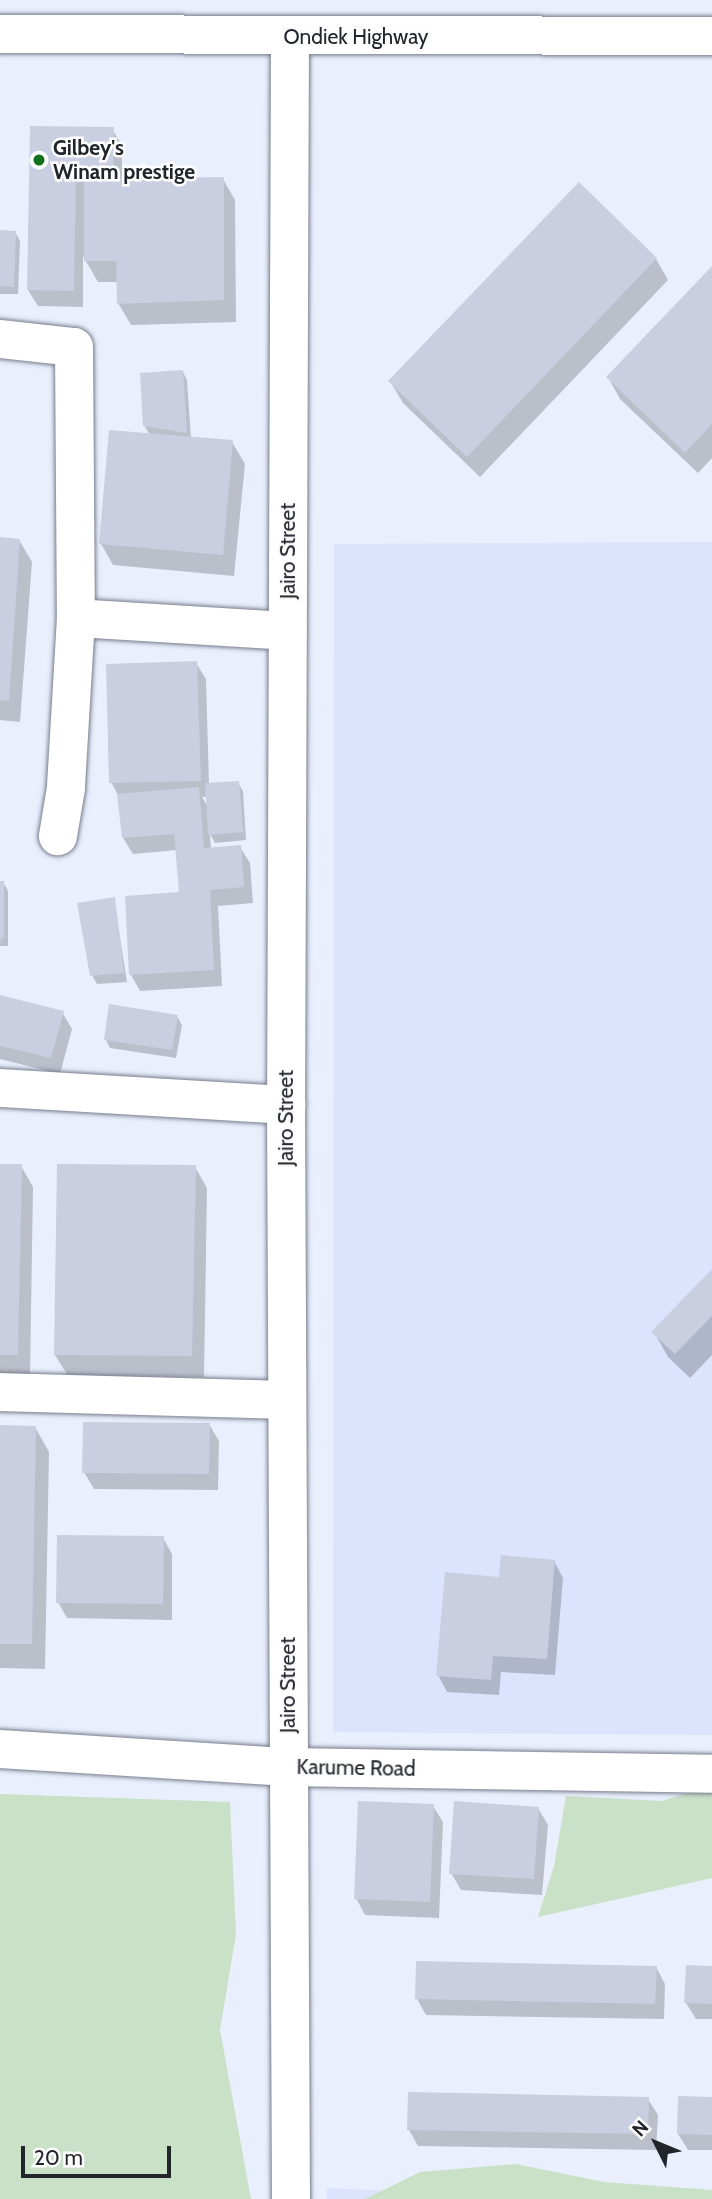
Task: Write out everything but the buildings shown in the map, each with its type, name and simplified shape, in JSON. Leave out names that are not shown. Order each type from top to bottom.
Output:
[{"type":"street","name":"Ondiek Highway","points":[[0,34],[290,37],[712,36]]},
{"type":"street","name":"Jairo Street","points":[[290,37],[286,1105],[291,2199]]},
{"type":"street","points":[[0,339],[74,347],[76,618],[65,788],[58,836]]},
{"type":"street","points":[[76,618],[288,631]]},
{"type":"street","points":[[0,1088],[286,1105]]},
{"type":"street","points":[[0,1392],[287,1400]]},
{"type":"street","name":"Karume Road","points":[[0,1749],[288,1767],[712,1774]]},
{"type":"shaded area","points":[[712,542],[712,1735],[333,1732],[334,544]]},
{"type":"shaded area","points":[[327,2188],[581,2199],[327,2199]]},
{"type":"green space","points":[[712,1785],[712,1878],[538,1917],[554,1866],[566,1796],[662,1801]]},
{"type":"green space","points":[[0,1794],[230,1802],[236,1934],[220,2030],[251,2199],[0,2199]]},
{"type":"green space","points":[[516,2164],[604,2182],[712,2190],[712,2199],[365,2199],[420,2172]]},
{"type":"place","name":"Gilbey's Winam prestige","points":[[39,160]]}]
